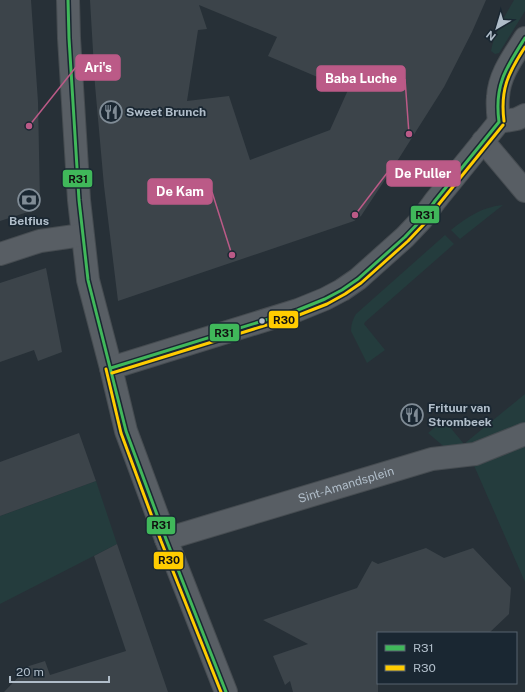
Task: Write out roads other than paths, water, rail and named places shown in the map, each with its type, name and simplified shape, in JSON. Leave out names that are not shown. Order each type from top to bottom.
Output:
[{"type":"street","points":[[68,0],[69,45],[82,235],[88,280],[126,431],[166,539],[226,692]]},
{"type":"street","points":[[499,122],[498,97],[500,83],[505,70],[525,38]]},
{"type":"street","points":[[111,368],[298,310],[342,290],[358,279],[380,260],[422,219],[499,122],[517,119],[525,115]]},
{"type":"street","points":[[483,141],[525,191]]},
{"type":"street","points":[[0,254],[40,241],[82,235]]},
{"type":"street","name":"Sint-Amandsplein","points":[[166,539],[432,459],[475,454],[525,434]]},
{"type":"place","name":"Sweet Brunch","points":[[111,112]]},
{"type":"place","name":"Ari's","points":[[29,126]]},
{"type":"place","name":"Baba Luche","points":[[409,134]]},
{"type":"place","name":"Belfius","points":[[29,200]]},
{"type":"place","name":"De Puller","points":[[355,215]]},
{"type":"place","name":"De Kam","points":[[232,255]]},
{"type":"place","name":"Frituur van Strombeek","points":[[412,415]]}]
